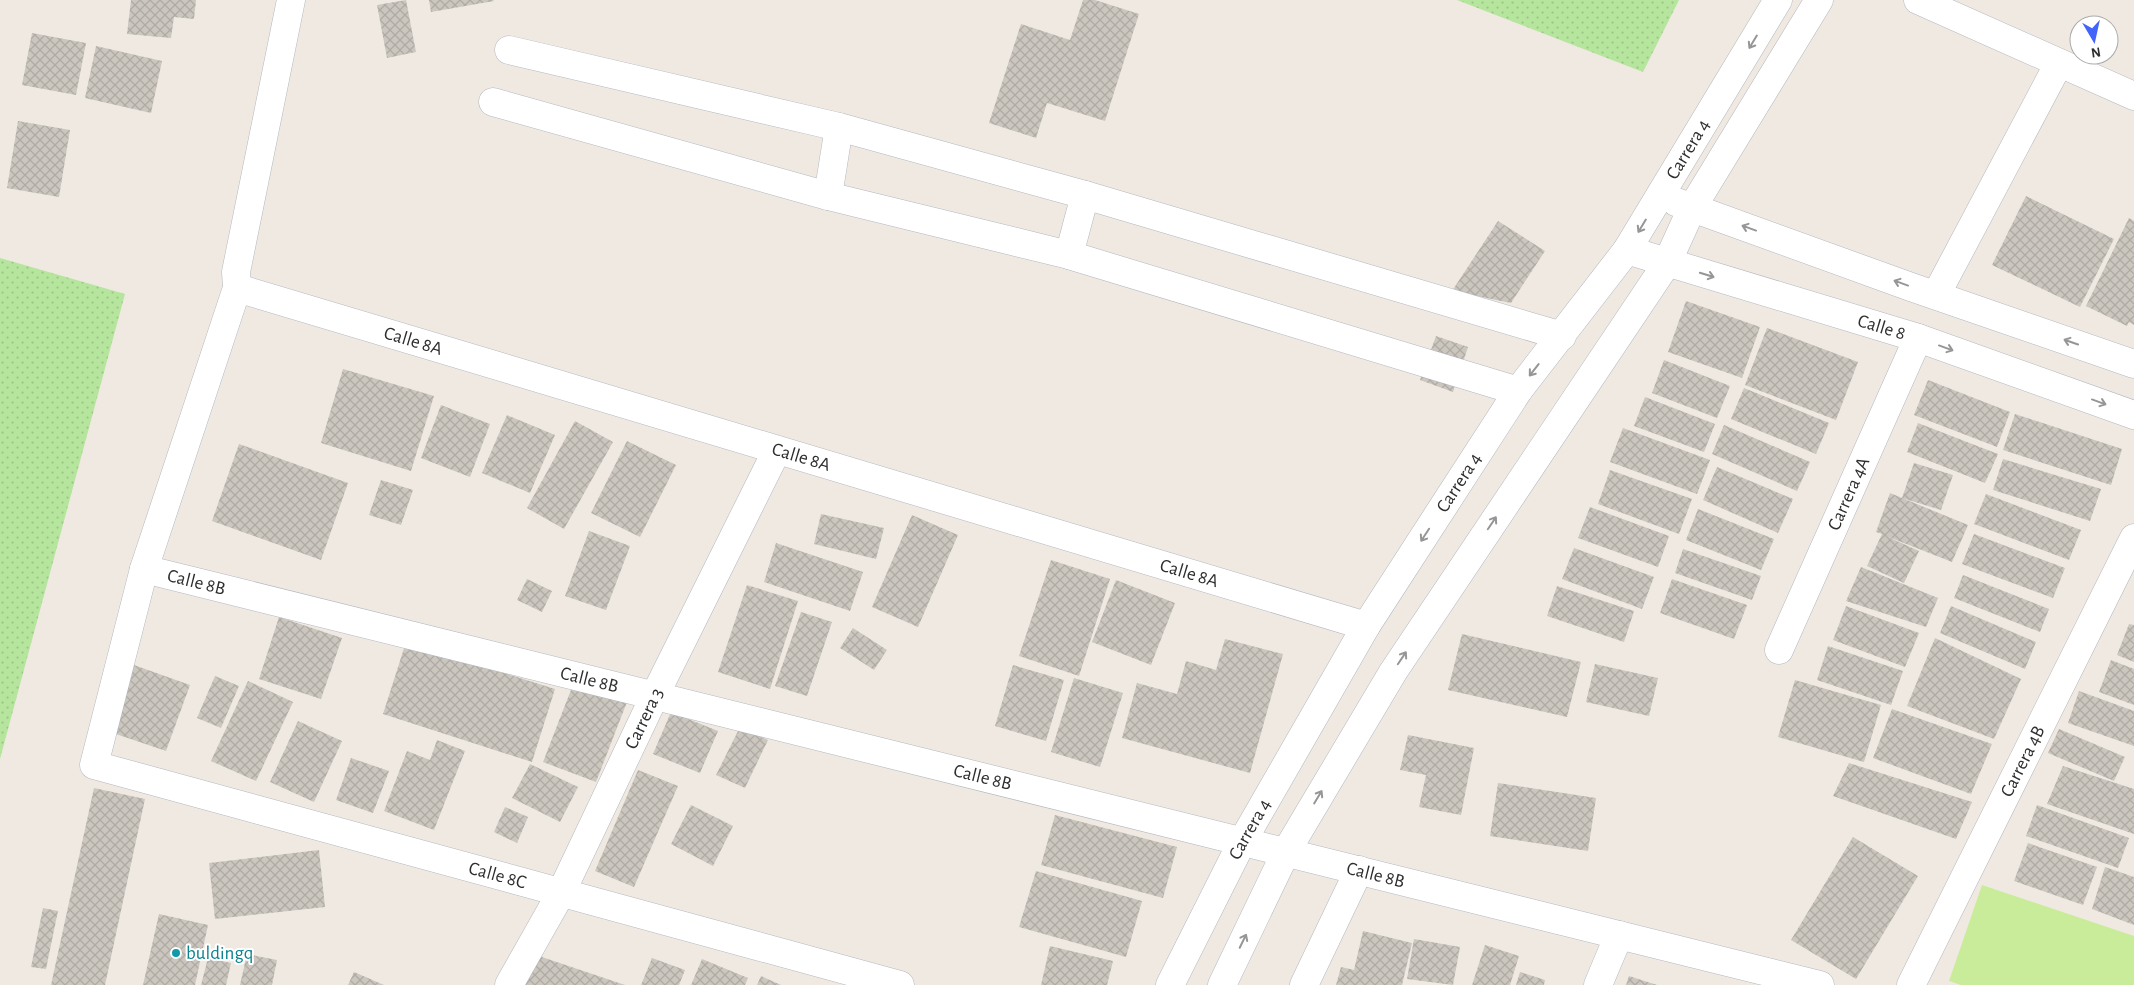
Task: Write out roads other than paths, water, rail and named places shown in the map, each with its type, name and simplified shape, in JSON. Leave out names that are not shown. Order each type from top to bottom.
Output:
[{"type":"street","points":[[144,569],[237,288],[236,272],[291,0]]},
{"type":"street","name":"Carrera 4","points":[[1170,985],[1242,842],[1366,626],[1518,391],[1627,250],[1778,0]]},
{"type":"street","name":"Carrera 4","points":[[1222,985],[1286,852],[1393,672],[1667,263],[1692,208],[1819,0]]},
{"type":"street","points":[[1918,0],[2134,96]]},
{"type":"street","points":[[509,50],[839,127],[1085,196],[1562,336]]},
{"type":"street","points":[[1936,295],[2059,63]]},
{"type":"street","points":[[493,102],[828,196],[1068,255],[1518,391]]},
{"type":"street","points":[[828,196],[839,127]]},
{"type":"street","points":[[1068,255],[1085,196]]},
{"type":"street","points":[[1660,196],[2134,364]]},
{"type":"street","name":"Calle 8","points":[[1627,250],[1918,338],[2134,415]]},
{"type":"street","name":"Calle 8A","points":[[237,288],[1366,626]]},
{"type":"street","name":"Carrera 4A","points":[[1779,650],[1918,338]]},
{"type":"street","name":"Carrera 3","points":[[509,985],[561,893],[655,695],[777,450]]},
{"type":"street","name":"Carrera 4B","points":[[1912,985],[2134,538]]},
{"type":"street","name":"Calle 8B","points":[[144,569],[1820,985]]},
{"type":"street","name":"Calle 8C","points":[[144,569],[94,765],[900,985]]},
{"type":"street","points":[[1304,985],[1359,870]]},
{"type":"street","points":[[1598,985],[1619,935]]},
{"type":"place","name":"buldingq","points":[[176,953]]}]
